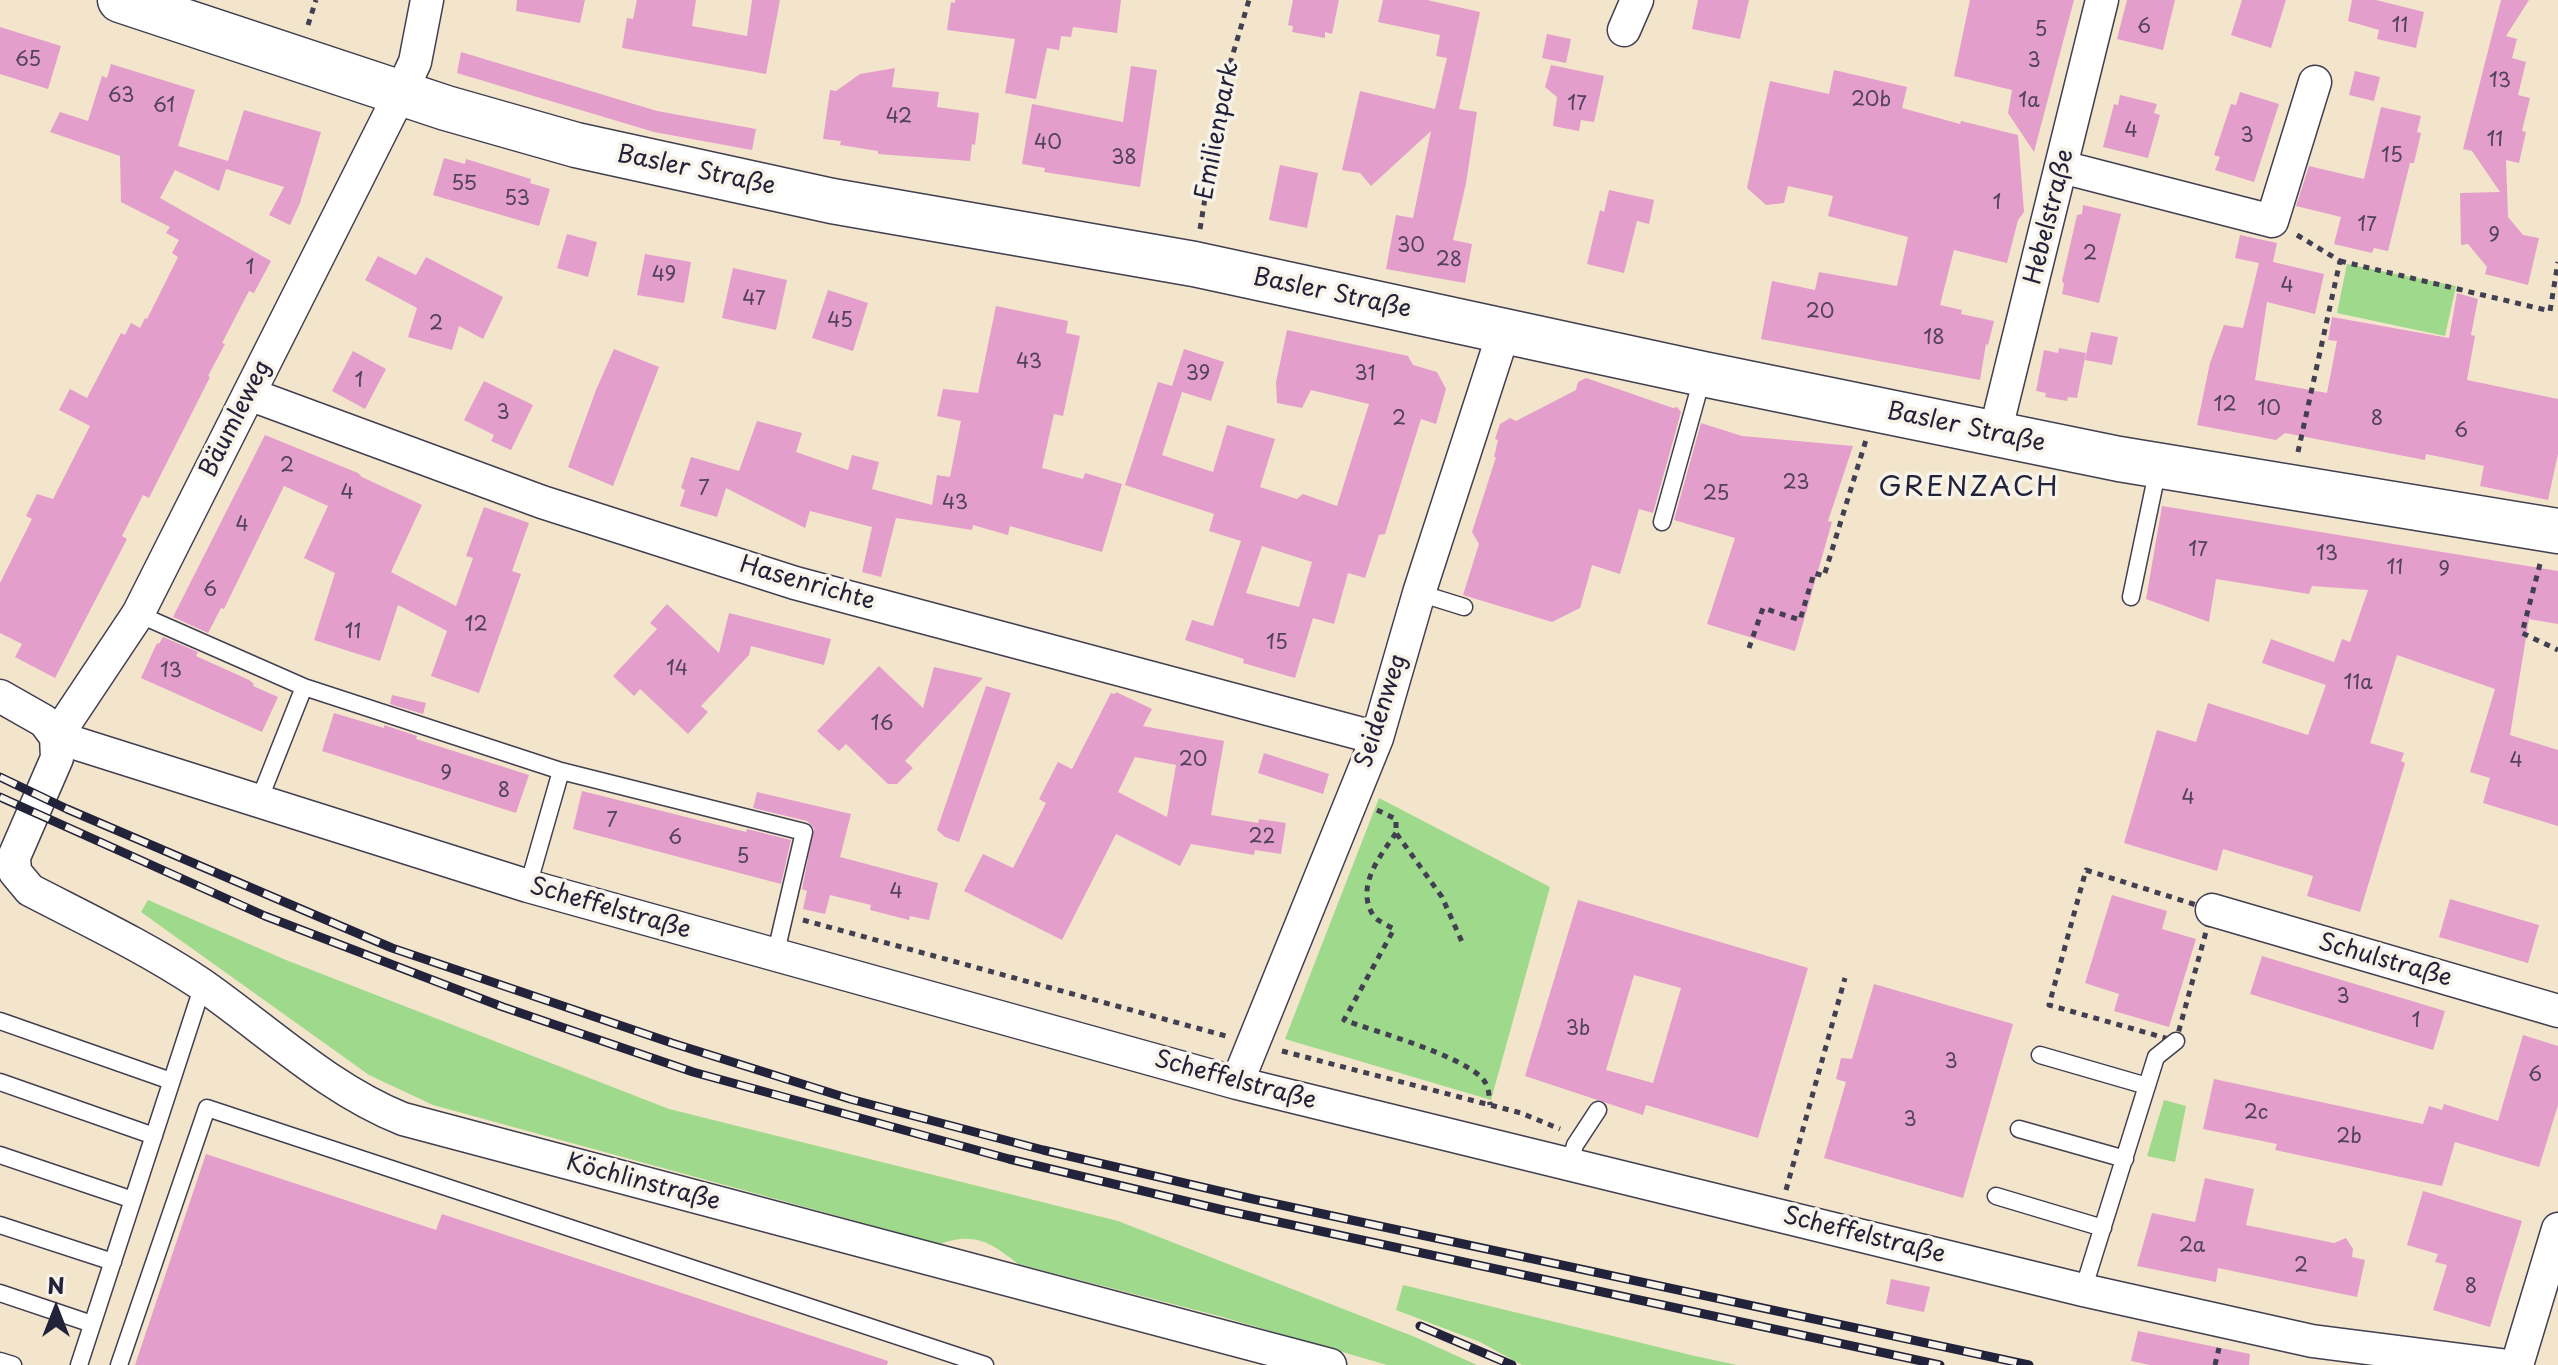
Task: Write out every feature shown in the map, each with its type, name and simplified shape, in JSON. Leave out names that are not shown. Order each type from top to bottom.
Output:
[{"type":"main road","name":"Basler Straße","points":[[120,0],[180,9],[401,92],[576,145],[817,197],[1194,264],[1703,374],[2159,466],[2554,530]]},
{"type":"street","name":"Bäumleweg","points":[[56,737],[138,614],[249,394],[415,62],[427,0]]},
{"type":"street","points":[[1624,30],[1637,0]]},
{"type":"street","name":"Hebelstraße","points":[[1995,433],[2102,0]]},
{"type":"street","points":[[2062,167],[2272,221],[2315,82]]},
{"type":"street","name":"Seidenweg","points":[[1237,1083],[1377,738],[1419,593],[1504,331]]},
{"type":"street","name":"Hasenrichte","points":[[249,394],[542,502],[795,583],[1377,738]]},
{"type":"street","name":"Scheffelstraße","points":[[0,696],[44,721],[56,737],[258,803],[528,886],[1237,1083],[1572,1155],[1779,1214],[2083,1290],[2312,1341],[2501,1365]]},
{"type":"street","name":"Köchlinstraße","points":[[56,737],[57,758],[10,868],[30,890],[159,957],[203,985],[335,1083],[377,1109],[403,1119],[1330,1365]]},
{"type":"street","name":"Schulstraße","points":[[2212,910],[2558,1011]]},
{"type":"street","points":[[2517,1365],[2558,1229]]},
{"type":"lane","points":[[1662,522],[1703,374]]},
{"type":"lane","points":[[2131,597],[2159,466]]},
{"type":"lane","points":[[1419,593],[1464,607]]},
{"type":"lane","points":[[138,614],[304,687],[561,771],[804,832],[775,956]]},
{"type":"lane","points":[[258,803],[304,687]]},
{"type":"lane","points":[[528,886],[561,771]]},
{"type":"lane","points":[[79,1365],[203,985]]},
{"type":"lane","points":[[0,1021],[171,1081]]},
{"type":"lane","points":[[2083,1290],[2156,1057],[2176,1041]]},
{"type":"lane","points":[[2040,1055],[2147,1086]]},
{"type":"lane","points":[[0,1082],[154,1136]]},
{"type":"lane","points":[[119,1365],[207,1108],[985,1365]]},
{"type":"lane","points":[[1572,1155],[1598,1110]]},
{"type":"lane","points":[[2019,1129],[2125,1159]]},
{"type":"lane","points":[[0,1155],[133,1200]]},
{"type":"lane","points":[[1996,1196],[2103,1228]]},
{"type":"lane","points":[[0,1225],[113,1262]]},
{"type":"lane","points":[[0,1293],[92,1324]]},
{"type":"lane","points":[[0,1361],[13,1365]]},
{"type":"path","points":[[304,37],[316,0]]},
{"type":"path","name":"Emilienpark","points":[[1194,264],[1223,87],[1249,0]]},
{"type":"path","points":[[2272,221],[2340,261],[2550,311],[2558,262]]},
{"type":"path","points":[[2290,487],[2340,261]]},
{"type":"path","points":[[1749,648],[1763,608],[1800,620],[1814,573],[1824,576],[1876,409]]},
{"type":"path","points":[[2554,530],[2522,633],[2558,650]]},
{"type":"path","points":[[1353,799],[1396,819],[1396,833],[1372,868],[1367,899],[1373,916],[1394,929],[1344,1020],[1456,1062],[1482,1077],[1488,1088],[1490,1105]]},
{"type":"path","points":[[1396,833],[1442,897],[1462,942]]},
{"type":"path","points":[[2086,870],[2212,910],[2176,1041],[2049,1005],[2086,870]]},
{"type":"path","points":[[785,916],[1545,1121],[1559,1128],[1572,1155]]},
{"type":"path","points":[[1779,1214],[1845,978]]},
{"type":"path","points":[[2215,1365],[2220,1343]]},
{"type":"green space","points":[[2347,264],[2456,286],[2445,336],[2337,313]]},
{"type":"green space","points":[[1379,798],[1550,887],[1491,1100],[1285,1039]]},
{"type":"green space","points":[[148,900],[286,960],[669,1109],[1118,1221],[1415,1337],[1477,1365],[1387,1365],[1219,1316],[1018,1264],[982,1241],[963,1239],[940,1244],[433,1105],[369,1075],[141,912]]},
{"type":"green space","points":[[2164,1100],[2186,1106],[2175,1162],[2147,1156]]},
{"type":"green space","points":[[1403,1285],[1737,1365],[1522,1365],[1480,1342],[1396,1310]]},
{"type":"building","points":[[517,0],[585,0],[580,23],[516,11]]},
{"type":"building","points":[[637,0],[696,0],[692,26],[747,36],[752,0],[780,0],[766,74],[622,48],[627,18],[633,19]]},
{"type":"building","points":[[955,0],[1121,0],[1117,33],[1073,27],[1071,37],[1061,36],[1059,50],[1047,48],[1036,99],[1005,93],[1015,39],[947,30],[951,2],[955,3]]},
{"type":"building","points":[[1293,0],[1339,0],[1332,34],[1325,32],[1325,38],[1292,32],[1293,26],[1288,25]]},
{"type":"building","points":[[1383,0],[1427,0],[1480,12],[1459,109],[1477,112],[1453,240],[1472,244],[1465,283],[1386,269],[1396,215],[1413,218],[1431,131],[1371,186],[1360,173],[1342,170],[1360,91],[1435,109],[1447,58],[1436,56],[1440,35],[1378,22]]},
{"type":"building","points":[[1698,0],[1749,0],[1740,39],[1692,29]]},
{"type":"building","points":[[1970,0],[2074,0],[2034,152],[2008,113],[2012,90],[1954,76]]},
{"type":"building","points":[[2127,0],[2175,0],[2163,50],[2117,39]]},
{"type":"building","points":[[2242,0],[2286,0],[2271,48],[2231,35]]},
{"type":"building","points":[[2352,0],[2376,0],[2424,12],[2416,48],[2377,39],[2379,30],[2348,21]]},
{"type":"building","points":[[2501,0],[2529,0],[2506,36],[2517,39],[2512,58],[2526,62],[2518,95],[2530,98],[2519,163],[2506,160],[2508,217],[2523,235],[2539,238],[2528,285],[2485,274],[2487,267],[2468,244],[2461,245],[2460,193],[2500,192],[2472,151],[2463,149]]},
{"type":"building","points":[[0,27],[61,46],[48,89],[0,74]]},
{"type":"building","points":[[1547,34],[1571,39],[1566,63],[1542,58]]},
{"type":"building","points":[[461,52],[657,111],[756,129],[752,150],[654,132],[457,73]]},
{"type":"building","points":[[111,64],[195,90],[178,146],[228,161],[244,110],[321,132],[300,203],[290,225],[269,215],[284,187],[226,169],[219,191],[175,170],[160,198],[271,261],[254,293],[249,291],[222,343],[225,344],[210,377],[149,498],[143,495],[122,536],[127,539],[55,678],[15,657],[22,644],[0,633],[0,583],[32,519],[26,516],[37,494],[53,499],[90,426],[59,410],[70,389],[87,398],[121,333],[125,335],[131,323],[140,328],[147,319],[178,257],[172,253],[179,240],[166,233],[170,227],[121,202],[120,156],[50,132],[60,112],[88,121],[102,76],[107,78]]},
{"type":"building","points":[[1551,65],[1604,76],[1594,122],[1581,120],[1579,131],[1553,126],[1557,97],[1545,87]]},
{"type":"building","points":[[1131,66],[1157,70],[1140,187],[1044,172],[1045,168],[1022,164],[1032,104],[1123,122]]},
{"type":"building","points":[[895,68],[892,87],[939,92],[937,107],[979,113],[970,161],[878,154],[878,151],[823,139],[830,90],[836,91],[860,74]]},
{"type":"building","points":[[1834,70],[1907,87],[1902,108],[1960,124],[1961,121],[2018,135],[2024,212],[2018,220],[2007,263],[1954,250],[1940,305],[1962,310],[1961,314],[1994,321],[1986,344],[1980,380],[1761,339],[1772,281],[1815,290],[1819,272],[1897,286],[1908,237],[1828,216],[1833,196],[1788,186],[1784,203],[1766,205],[1747,188],[1770,81],[1829,94]]},
{"type":"building","points":[[2355,71],[2380,77],[2374,101],[2349,95]]},
{"type":"building","points":[[2240,92],[2279,104],[2254,182],[2215,170],[2220,157],[2214,155],[2231,104],[2236,105]]},
{"type":"building","points":[[2120,95],[2157,104],[2154,113],[2160,115],[2148,158],[2103,147],[2114,104],[2118,105]]},
{"type":"building","points":[[2381,107],[2421,116],[2417,132],[2421,133],[2414,163],[2410,163],[2388,251],[2374,248],[2372,253],[2334,244],[2341,217],[2296,206],[2309,166],[2364,179]]},
{"type":"building","points":[[444,158],[465,164],[466,159],[531,179],[530,183],[550,189],[539,226],[433,195]]},
{"type":"building","points":[[1280,165],[1318,173],[1307,228],[1269,220]]},
{"type":"building","points":[[1609,190],[1654,200],[1649,224],[1637,221],[1624,273],[1587,264],[1600,210],[1604,212]]},
{"type":"building","points":[[2083,205],[2121,214],[2099,303],[2062,294],[2062,281],[2077,215],[2082,214]]},
{"type":"building","points":[[567,234],[597,242],[588,277],[557,268]]},
{"type":"building","points":[[2240,235],[2277,243],[2273,262],[2324,274],[2315,314],[2267,302],[2255,380],[2327,393],[2337,341],[2328,340],[2332,317],[2449,338],[2457,293],[2478,299],[2467,380],[2558,399],[2558,454],[2548,500],[2480,486],[2484,466],[2426,454],[2425,460],[2285,433],[2276,440],[2197,425],[2210,363],[2224,325],[2243,328],[2259,263],[2235,258]]},
{"type":"building","points":[[645,254],[691,262],[684,303],[637,295]]},
{"type":"building","points":[[378,256],[416,275],[426,257],[503,297],[483,339],[459,326],[452,350],[408,337],[417,308],[365,280]]},
{"type":"building","points":[[733,268],[787,280],[776,330],[722,318]]},
{"type":"building","points":[[828,290],[868,303],[853,351],[812,338]]},
{"type":"building","points":[[996,306],[1068,321],[1066,333],[1080,336],[1063,416],[1054,414],[1042,468],[1083,479],[1085,473],[1122,484],[1102,552],[1010,526],[1008,535],[973,525],[972,530],[896,518],[881,577],[862,572],[872,527],[810,511],[805,528],[726,488],[717,517],[680,506],[685,490],[681,488],[691,457],[739,471],[757,421],[802,433],[796,452],[848,470],[852,455],[879,462],[872,489],[932,505],[937,475],[950,477],[961,421],[937,416],[943,389],[978,393]]},
{"type":"building","points":[[1287,330],[1408,356],[1413,365],[1437,372],[1446,389],[1436,424],[1421,419],[1385,534],[1379,535],[1365,578],[1348,573],[1334,624],[1313,618],[1295,678],[1243,663],[1244,659],[1185,640],[1192,620],[1213,626],[1241,541],[1209,531],[1214,514],[1125,485],[1158,382],[1172,386],[1184,349],[1224,362],[1211,401],[1182,392],[1162,455],[1213,472],[1227,425],[1275,439],[1260,487],[1297,499],[1303,494],[1337,506],[1369,404],[1311,390],[1302,408],[1277,403],[1276,382]],"holes":[[[1262,546],[1312,562],[1299,607],[1246,593]]]},
{"type":"building","points":[[2091,332],[2118,337],[2112,365],[2085,360]]},
{"type":"building","points":[[2059,348],[2086,353],[2077,398],[2068,397],[2067,401],[2045,397],[2046,393],[2036,391],[2044,350],[2058,353]]},
{"type":"building","points":[[614,349],[659,367],[613,486],[568,467]]},
{"type":"building","points":[[353,351],[386,369],[365,409],[332,391]]},
{"type":"building","points":[[1586,378],[1677,407],[1681,412],[1653,513],[1639,509],[1620,574],[1592,565],[1580,608],[1552,622],[1463,595],[1479,544],[1472,532],[1496,457],[1498,440],[1495,439],[1500,424],[1510,418],[1516,421],[1576,390],[1578,382]]},
{"type":"building","points":[[484,381],[533,405],[511,450],[491,441],[494,435],[464,420]]},
{"type":"building","points":[[1701,423],[1742,436],[1853,446],[1828,521],[1832,522],[1795,651],[1707,624],[1735,538],[1674,520]]},
{"type":"building","points":[[265,435],[358,473],[422,505],[391,572],[456,606],[473,558],[466,556],[484,507],[529,523],[512,571],[521,574],[479,693],[431,676],[447,631],[398,605],[380,661],[314,640],[335,573],[304,558],[328,506],[284,486],[224,609],[221,608],[208,633],[173,617]]},
{"type":"building","points":[[2162,506],[2558,571],[2558,624],[2529,619],[2510,735],[2558,750],[2558,826],[2483,803],[2490,778],[2470,772],[2495,689],[2397,655],[2370,743],[2404,753],[2401,761],[2405,763],[2360,912],[2307,896],[2313,876],[2223,849],[2217,871],[2124,843],[2157,730],[2196,742],[2208,703],[2308,735],[2326,685],[2262,663],[2271,639],[2334,662],[2342,639],[2350,642],[2368,590],[2312,586],[2309,594],[2216,579],[2209,622],[2146,599]]},
{"type":"building","points":[[667,604],[719,653],[729,613],[831,639],[824,665],[751,646],[749,655],[701,706],[708,712],[688,734],[640,689],[634,696],[613,676],[657,629],[650,623]]},
{"type":"building","points":[[163,637],[198,652],[196,656],[278,697],[262,732],[141,678],[157,643]]},
{"type":"building","points":[[879,666],[923,708],[934,667],[983,678],[905,761],[913,768],[897,784],[888,784],[846,744],[839,751],[817,731]]},
{"type":"building","points":[[986,686],[1011,693],[959,842],[937,830]]},
{"type":"building","points":[[1111,693],[1152,709],[1143,726],[1224,741],[1211,815],[1258,823],[1259,819],[1286,823],[1281,854],[1255,850],[1254,855],[1191,844],[1180,866],[1116,834],[1062,940],[964,891],[983,854],[1013,868],[1046,803],[1039,799],[1058,762],[1072,769]],"holes":[[[1135,757],[1176,765],[1167,817],[1118,792]]]},
{"type":"building","points":[[392,695],[426,703],[423,714],[390,704]]},
{"type":"building","points":[[334,713],[384,728],[384,725],[417,736],[416,739],[529,775],[516,813],[322,751]]},
{"type":"building","points":[[1264,753],[1329,774],[1323,794],[1258,773]]},
{"type":"building","points":[[582,791],[746,832],[747,829],[791,840],[781,884],[573,829]]},
{"type":"building","points":[[757,792],[851,814],[840,857],[938,883],[929,920],[910,916],[909,920],[870,910],[871,905],[830,895],[825,914],[803,909],[807,891],[802,889],[814,828],[807,821],[753,808]]},
{"type":"building","points":[[2112,895],[2167,911],[2162,929],[2196,939],[2169,1027],[2114,1011],[2119,994],[2085,983]]},
{"type":"building","points":[[2450,899],[2539,925],[2528,963],[2439,937]]},
{"type":"building","points":[[1578,900],[1808,968],[1758,1138],[1646,1105],[1643,1115],[1525,1076]],"holes":[[[1634,975],[1681,988],[1653,1083],[1606,1070]]]},
{"type":"building","points":[[2262,956],[2445,1011],[2433,1050],[2250,994]]},
{"type":"building","points":[[1874,984],[2013,1024],[1963,1198],[1824,1158],[1846,1082],[1836,1079],[1841,1058],[1852,1059]]},
{"type":"building","points":[[2523,1035],[2558,1046],[2558,1105],[2539,1167],[2455,1142],[2442,1186],[2275,1150],[2277,1144],[2203,1129],[2214,1079],[2423,1124],[2429,1106],[2442,1110],[2444,1104],[2498,1121]]},
{"type":"building","points":[[206,1154],[436,1230],[442,1214],[888,1361],[887,1365],[135,1365]]},
{"type":"building","points":[[2205,1178],[2254,1189],[2246,1225],[2334,1243],[2346,1238],[2353,1249],[2352,1257],[2365,1260],[2357,1297],[2218,1268],[2216,1282],[2137,1266],[2152,1213],[2195,1222]]},
{"type":"building","points":[[2423,1191],[2522,1221],[2490,1327],[2433,1310],[2447,1265],[2435,1262],[2438,1254],[2407,1245]]},
{"type":"building","points":[[1891,1279],[1930,1287],[1924,1312],[1886,1304]]},
{"type":"building","points":[[2138,1331],[2250,1354],[2249,1365],[2150,1365],[2131,1361]]},
{"type":"railway","points":[[0,777],[67,809],[392,948],[672,1043],[850,1099],[1043,1150],[1253,1199],[2029,1365]]},
{"type":"railway","points":[[0,797],[265,916],[503,1007],[693,1072],[1009,1159],[1223,1210],[1940,1365]]},
{"type":"railway","points":[[1420,1326],[1512,1365]]},
{"type":"district","name":"GRENZACH","points":[[1969,488]]}]
